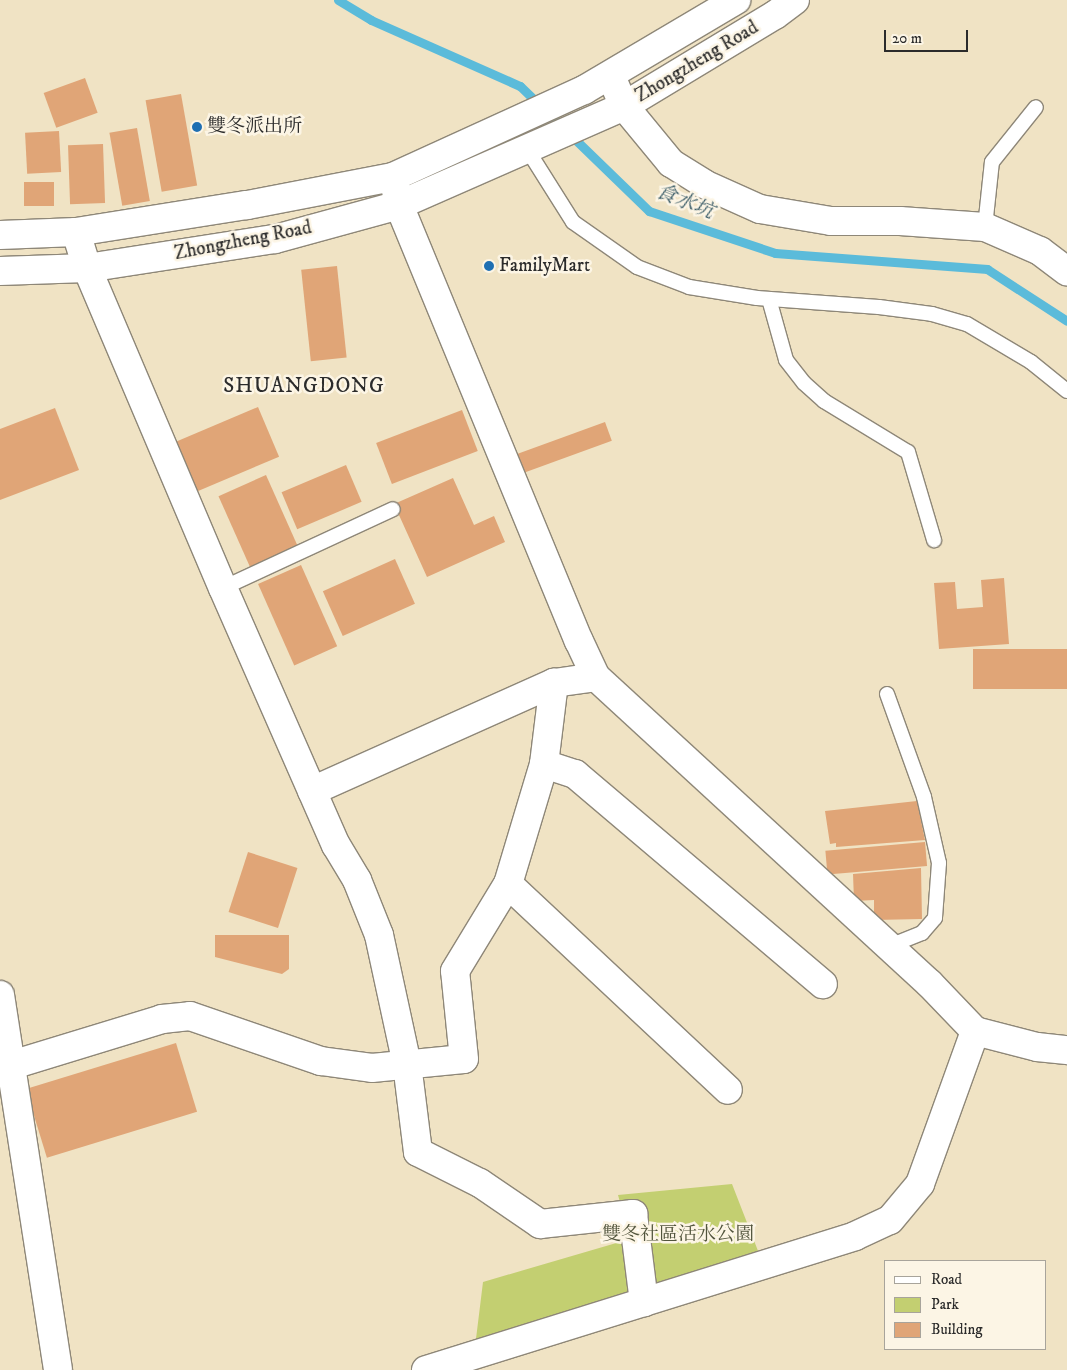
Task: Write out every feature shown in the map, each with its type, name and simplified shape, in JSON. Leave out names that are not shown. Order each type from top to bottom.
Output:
[{"type":"street","name":"Zhongzheng Road","points":[[0,235],[76,232],[247,205],[394,177],[521,120],[612,76],[736,0]]},
{"type":"street","name":"Zhongzheng Road","points":[[0,271],[87,268],[275,240],[398,205],[624,106],[775,15],[796,0]]},
{"type":"street","points":[[612,76],[624,106],[671,163],[704,184],[760,209],[831,220],[985,227],[1040,251],[1067,272]]},
{"type":"street","points":[[394,177],[398,205],[596,677],[889,946],[975,1031],[1036,1047],[1067,1050]]},
{"type":"street","points":[[76,232],[87,268],[223,588],[336,845],[356,880],[379,935],[408,1064],[418,1152],[480,1183],[540,1224],[633,1214],[644,1302]]},
{"type":"street","points":[[312,791],[554,683],[596,677]]},
{"type":"street","points":[[12,1065],[162,1019],[190,1016],[320,1061],[372,1068],[464,1059],[454,971],[508,884],[544,764],[554,683]]},
{"type":"street","points":[[544,764],[575,774],[823,984]]},
{"type":"street","points":[[508,884],[728,1090]]},
{"type":"street","points":[[0,996],[58,1370]]},
{"type":"street","points":[[426,1370],[855,1236],[890,1220],[920,1184],[975,1031]]},
{"type":"lane","points":[[985,227],[992,162],[1036,107]]},
{"type":"lane","points":[[529,148],[573,222],[637,267],[689,287],[769,299],[888,308],[932,314],[966,324],[1031,362],[1067,391]]},
{"type":"lane","points":[[769,299],[786,360],[804,383],[824,401],[908,452],[934,540]]},
{"type":"lane","points":[[223,588],[393,509]]},
{"type":"lane","points":[[887,694],[924,797],[939,863],[935,918],[922,933],[889,946]]},
{"type":"green space","name":"雙冬社區活水公園","points":[[732,1184],[760,1256],[474,1355],[483,1282],[630,1239],[618,1195]]},
{"type":"building","points":[[85,78],[98,113],[56,128],[44,93]]},
{"type":"building","points":[[181,94],[197,186],[162,192],[146,100]]},
{"type":"building","points":[[137,128],[150,201],[122,206],[109,133]]},
{"type":"building","points":[[59,131],[61,172],[27,174],[25,133]]},
{"type":"building","points":[[103,144],[105,203],[70,204],[68,145]]},
{"type":"building","points":[[24,182],[54,182],[54,206],[24,206]]},
{"type":"building","points":[[337,266],[347,357],[311,361],[301,270]]},
{"type":"building","points":[[258,407],[279,457],[192,494],[171,444]]},
{"type":"building","points":[[55,408],[79,470],[0,500],[0,429]]},
{"type":"building","points":[[462,410],[478,451],[392,484],[376,443]]},
{"type":"building","points":[[605,422],[612,441],[523,473],[516,454]]},
{"type":"building","points":[[346,465],[362,502],[297,529],[282,492]]},
{"type":"building","points":[[266,475],[299,548],[251,569],[218,496]]},
{"type":"building","points":[[453,478],[474,525],[494,516],[505,542],[427,577],[394,504]]},
{"type":"building","points":[[395,559],[415,604],[343,636],[323,591]]},
{"type":"building","points":[[301,565],[337,646],[294,665],[258,584]]},
{"type":"building","points":[[1004,578],[1009,644],[939,649],[934,583],[955,582],[957,609],[983,607],[981,580]]},
{"type":"building","points":[[973,649],[1067,649],[1067,689],[973,689]]},
{"type":"building","points":[[917,801],[925,840],[836,847],[836,843],[830,844],[825,811]]},
{"type":"building","points":[[925,842],[927,866],[827,875],[825,851]]},
{"type":"building","points":[[248,852],[297,868],[278,928],[229,912]]},
{"type":"building","points":[[921,868],[922,919],[874,920],[874,900],[854,901],[853,874]]},
{"type":"building","points":[[215,935],[289,935],[289,969],[282,974],[215,957]]},
{"type":"building","points":[[176,1043],[197,1112],[47,1158],[26,1089]]},
{"type":"waterway","name":"食水坑","points":[[338,0],[371,20],[520,86],[649,211],[775,253],[987,269],[1067,321]]},
{"type":"place","name":"雙冬派出所","points":[[197,127]]},
{"type":"place","name":"FamilyMart","points":[[489,266]]},
{"type":"district","name":"SHUANGDONG","points":[[304,386]]}]
